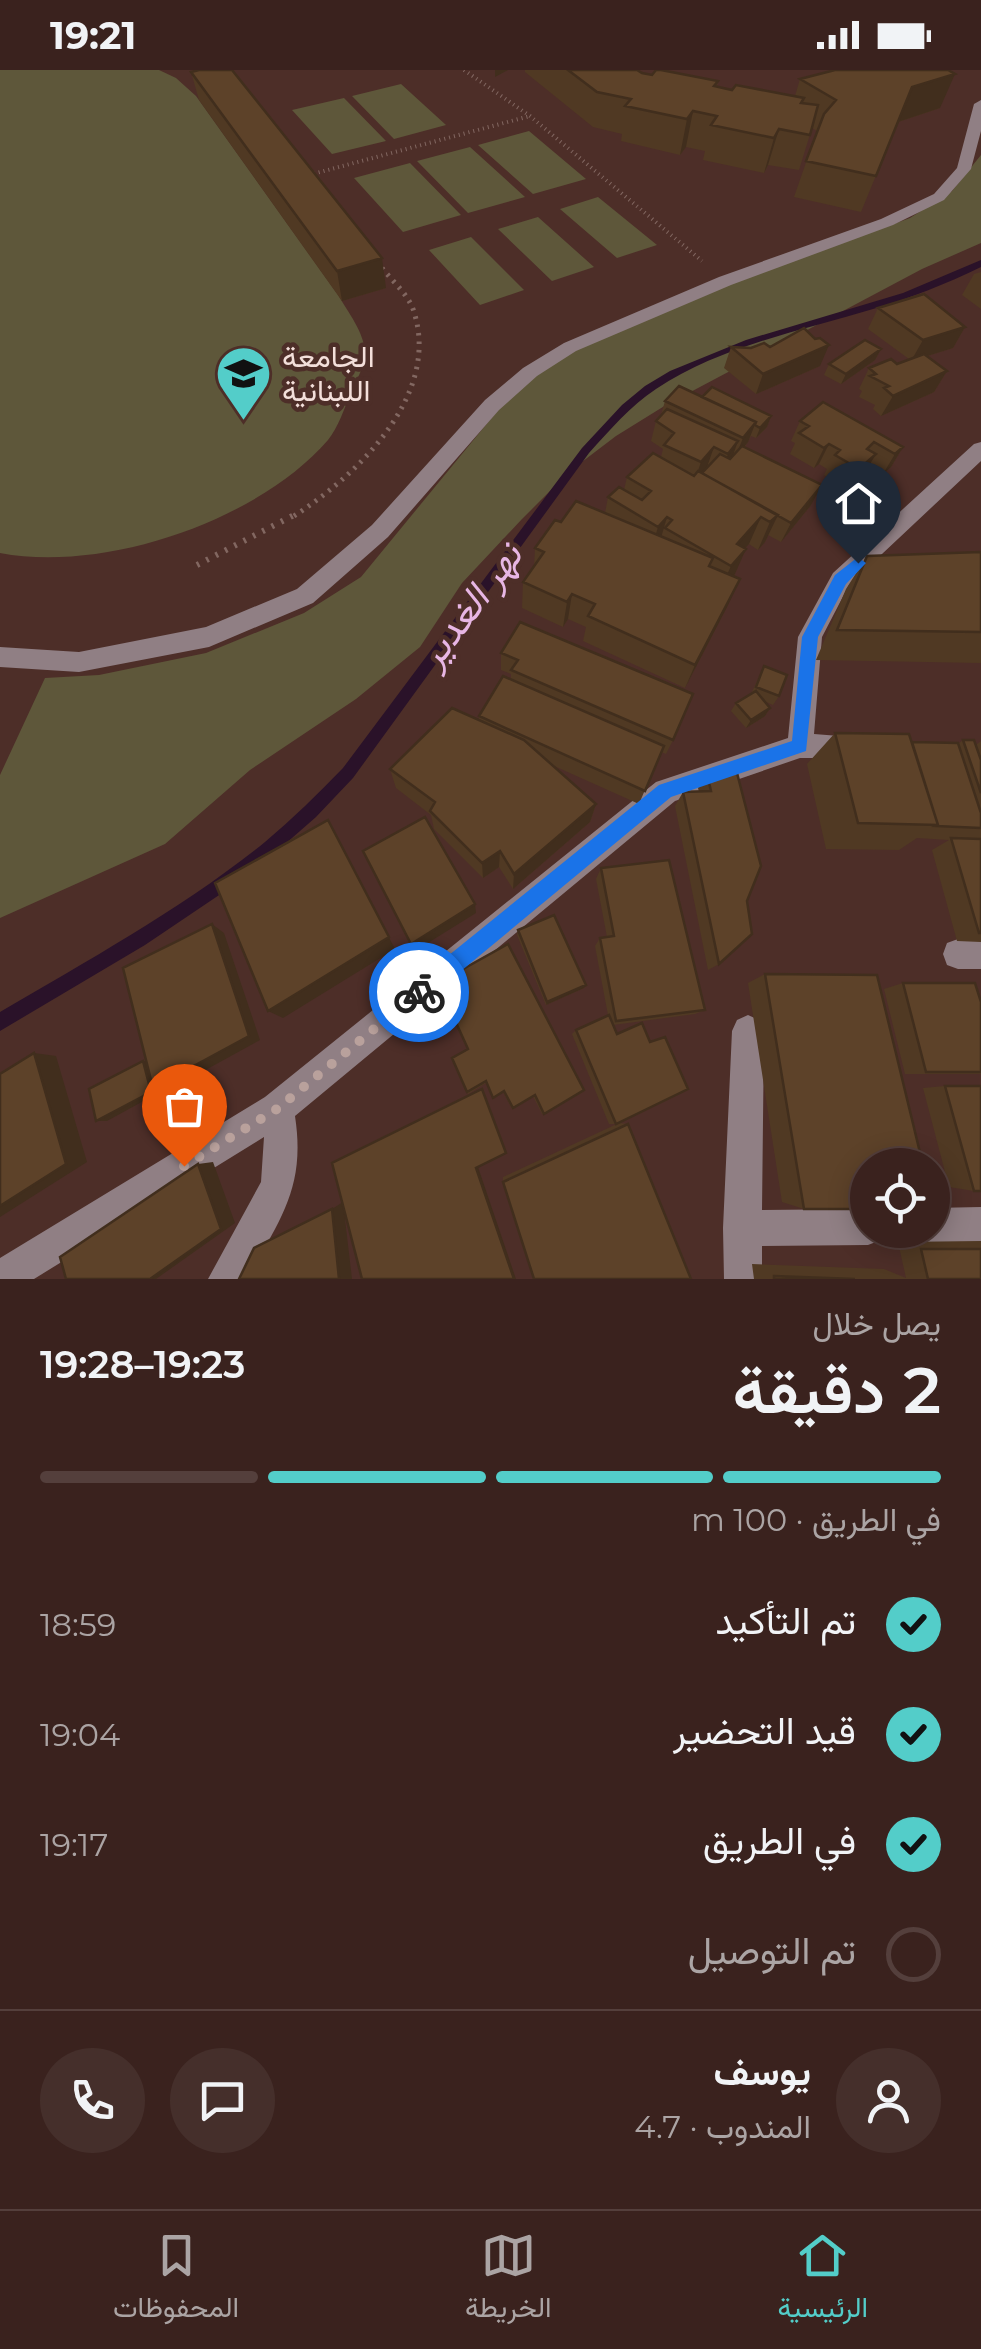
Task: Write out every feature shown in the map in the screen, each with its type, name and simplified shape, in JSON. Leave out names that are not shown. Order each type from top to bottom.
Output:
[{"type":"street","points":[[0,658],[79,662],[209,636],[304,596],[380,531],[492,405],[530,372],[570,346],[939,198],[964,169],[981,104]]},
{"type":"street","points":[[800,746],[810,637],[841,580],[981,449]]},
{"type":"street","points":[[0,1279],[277,1109],[666,791],[800,746],[890,746]]},
{"type":"street","points":[[744,1279],[741,1228],[748,1031]]},
{"type":"street","points":[[227,1279],[278,1186],[282,1144],[277,1109]]},
{"type":"street","points":[[950,1226],[981,1225]]},
{"type":"street","points":[[741,1228],[850,1227]]},
{"type":"path","points":[[464,70],[530,116],[726,281]]},
{"type":"path","points":[[321,190],[309,175],[530,116]]},
{"type":"path","points":[[197,565],[274,530],[340,486],[401,415],[417,358],[414,309],[379,264]]},
{"type":"shaded area","points":[[0,70],[159,70],[176,78],[196,96],[338,295],[363,341],[365,357],[361,370],[328,440],[298,469],[262,495],[221,517],[131,547],[85,555],[41,557],[0,553]]},
{"type":"shaded area","points":[[401,84],[446,125],[394,139],[352,96]]},
{"type":"shaded area","points":[[344,98],[386,141],[332,154],[292,110]]},
{"type":"shaded area","points":[[529,131],[586,179],[533,194],[478,145]]},
{"type":"shaded area","points":[[470,147],[525,197],[468,213],[417,161]]},
{"type":"shaded area","points":[[981,155],[981,243],[922,269],[666,405],[616,436],[570,471],[462,583],[420,647],[356,699],[250,770],[165,844],[0,918],[0,775],[45,678],[99,675],[206,653],[304,613],[361,577],[517,387],[594,334],[910,218],[952,191]]},
{"type":"shaded area","points":[[410,163],[461,215],[403,232],[354,178]]},
{"type":"shaded area","points":[[598,197],[657,245],[617,258],[560,209]]},
{"type":"shaded area","points":[[538,217],[594,267],[552,281],[498,229]]},
{"type":"shaded area","points":[[471,237],[524,290],[480,305],[429,250]]},
{"type":"building","points":[[232,70],[382,258],[337,271],[191,72]]},
{"type":"building","points":[[568,70],[637,70],[652,75],[661,70],[718,81],[714,86],[732,90],[736,85],[804,98],[801,103],[818,105],[810,135],[779,129],[774,138],[711,125],[717,116],[693,111],[687,119],[625,106],[631,99],[597,92]]},
{"type":"building","points":[[835,70],[948,70],[955,74],[912,87],[876,176],[806,161],[824,114],[836,100],[800,79]]},
{"type":"building","points":[[924,294],[965,327],[923,340],[878,308]]},
{"type":"building","points":[[804,328],[829,345],[763,374],[731,347],[751,348],[764,343],[770,347]]},
{"type":"building","points":[[865,340],[881,349],[846,374],[829,364]]},
{"type":"building","points":[[924,354],[947,371],[893,396],[884,388],[889,386],[870,376],[876,374],[869,368],[891,359],[897,364]]},
{"type":"building","points":[[679,386],[756,422],[743,438],[665,401]]},
{"type":"building","points":[[712,387],[771,416],[760,428],[756,422],[702,397]]},
{"type":"building","points":[[823,402],[903,447],[895,454],[874,442],[867,449],[876,454],[859,469],[835,455],[840,450],[829,444],[824,448],[799,433],[809,426],[800,421]]},
{"type":"building","points":[[667,409],[738,441],[728,454],[714,447],[701,462],[664,445],[674,433],[656,421]]},
{"type":"building","points":[[742,446],[822,485],[791,523],[702,473],[720,454],[730,459]]},
{"type":"building","points":[[653,453],[694,476],[698,471],[778,515],[770,522],[761,517],[737,544],[746,549],[731,566],[665,528],[672,520],[667,517],[658,527],[608,497],[619,487],[642,500],[651,491],[627,477]]},
{"type":"building","points":[[576,501],[713,558],[709,566],[740,579],[695,665],[588,616],[595,604],[572,594],[567,602],[523,582],[544,552],[535,548],[555,520],[561,522]]},
{"type":"building","points":[[981,552],[981,632],[837,630],[867,556]]},
{"type":"building","points":[[520,622],[693,694],[673,740],[511,670],[518,660],[501,653]]},
{"type":"building","points":[[764,666],[787,675],[779,696],[756,687]]},
{"type":"building","points":[[503,676],[664,746],[645,791],[479,716]]},
{"type":"building","points":[[756,691],[770,708],[751,720],[736,703]]},
{"type":"building","points":[[452,708],[524,740],[596,804],[514,874],[500,851],[482,863],[430,811],[435,802],[390,769]]},
{"type":"building","points":[[835,733],[909,734],[938,825],[858,823]]},
{"type":"building","points":[[963,740],[974,740],[981,760],[981,793]]},
{"type":"building","points":[[912,742],[958,743],[981,813],[981,828],[936,826]]},
{"type":"building","points":[[737,773],[761,866],[747,901],[752,934],[719,964],[683,792],[711,791],[707,774]]},
{"type":"building","points":[[425,817],[475,904],[411,944],[363,851]]},
{"type":"building","points":[[328,820],[389,937],[268,1011],[215,883]]},
{"type":"building","points":[[951,838],[981,839],[981,933],[979,933]]},
{"type":"building","points":[[669,860],[705,1010],[616,1021],[600,938],[614,936],[601,868]]},
{"type":"building","points":[[554,915],[586,985],[547,1002],[518,930]]},
{"type":"building","points":[[212,924],[249,1036],[153,1088],[123,968]]},
{"type":"building","points":[[508,944],[584,1090],[544,1114],[535,1095],[513,1108],[504,1091],[493,1098],[486,1081],[467,1092],[452,1058],[468,1049],[438,983]]},
{"type":"building","points":[[765,974],[877,975],[919,1148],[850,1148],[850,1209],[804,1209]]},
{"type":"building","points":[[903,983],[975,983],[981,1002],[981,1072],[926,1072]]},
{"type":"building","points":[[609,1015],[617,1034],[642,1023],[650,1042],[665,1037],[688,1089],[616,1124],[576,1030]]},
{"type":"building","points":[[34,1053],[66,1164],[0,1206],[0,1074]]},
{"type":"building","points":[[143,1061],[151,1092],[96,1121],[89,1089]]},
{"type":"building","points":[[945,1086],[981,1086],[981,1191],[974,1191]]},
{"type":"building","points":[[482,1089],[506,1153],[476,1168],[514,1279],[362,1279],[332,1163]]},
{"type":"building","points":[[628,1124],[691,1279],[534,1279],[503,1182]]},
{"type":"building","points":[[198,1164],[221,1229],[150,1279],[66,1279],[60,1257]]},
{"type":"building","points":[[332,1209],[339,1279],[239,1279],[254,1248]]},
{"type":"building","points":[[921,1249],[981,1249],[981,1279],[928,1279]]},
{"type":"building","points":[[774,1276],[855,1279],[774,1279]]},
{"type":"waterway","name":"نهر الغدير","points":[[0,1022],[184,910],[228,880],[311,812],[348,773],[567,474],[605,428],[649,389],[711,356],[907,295],[981,263]]},
{"type":"way so far","points":[[184,1166],[277,1109],[419,992]]},
{"type":"place","name":"الجامعة اللبنانية","points":[[243,423]]},
{"type":"route","points":[[419,992],[666,791],[800,746],[810,637],[841,580],[858,563]]}]
